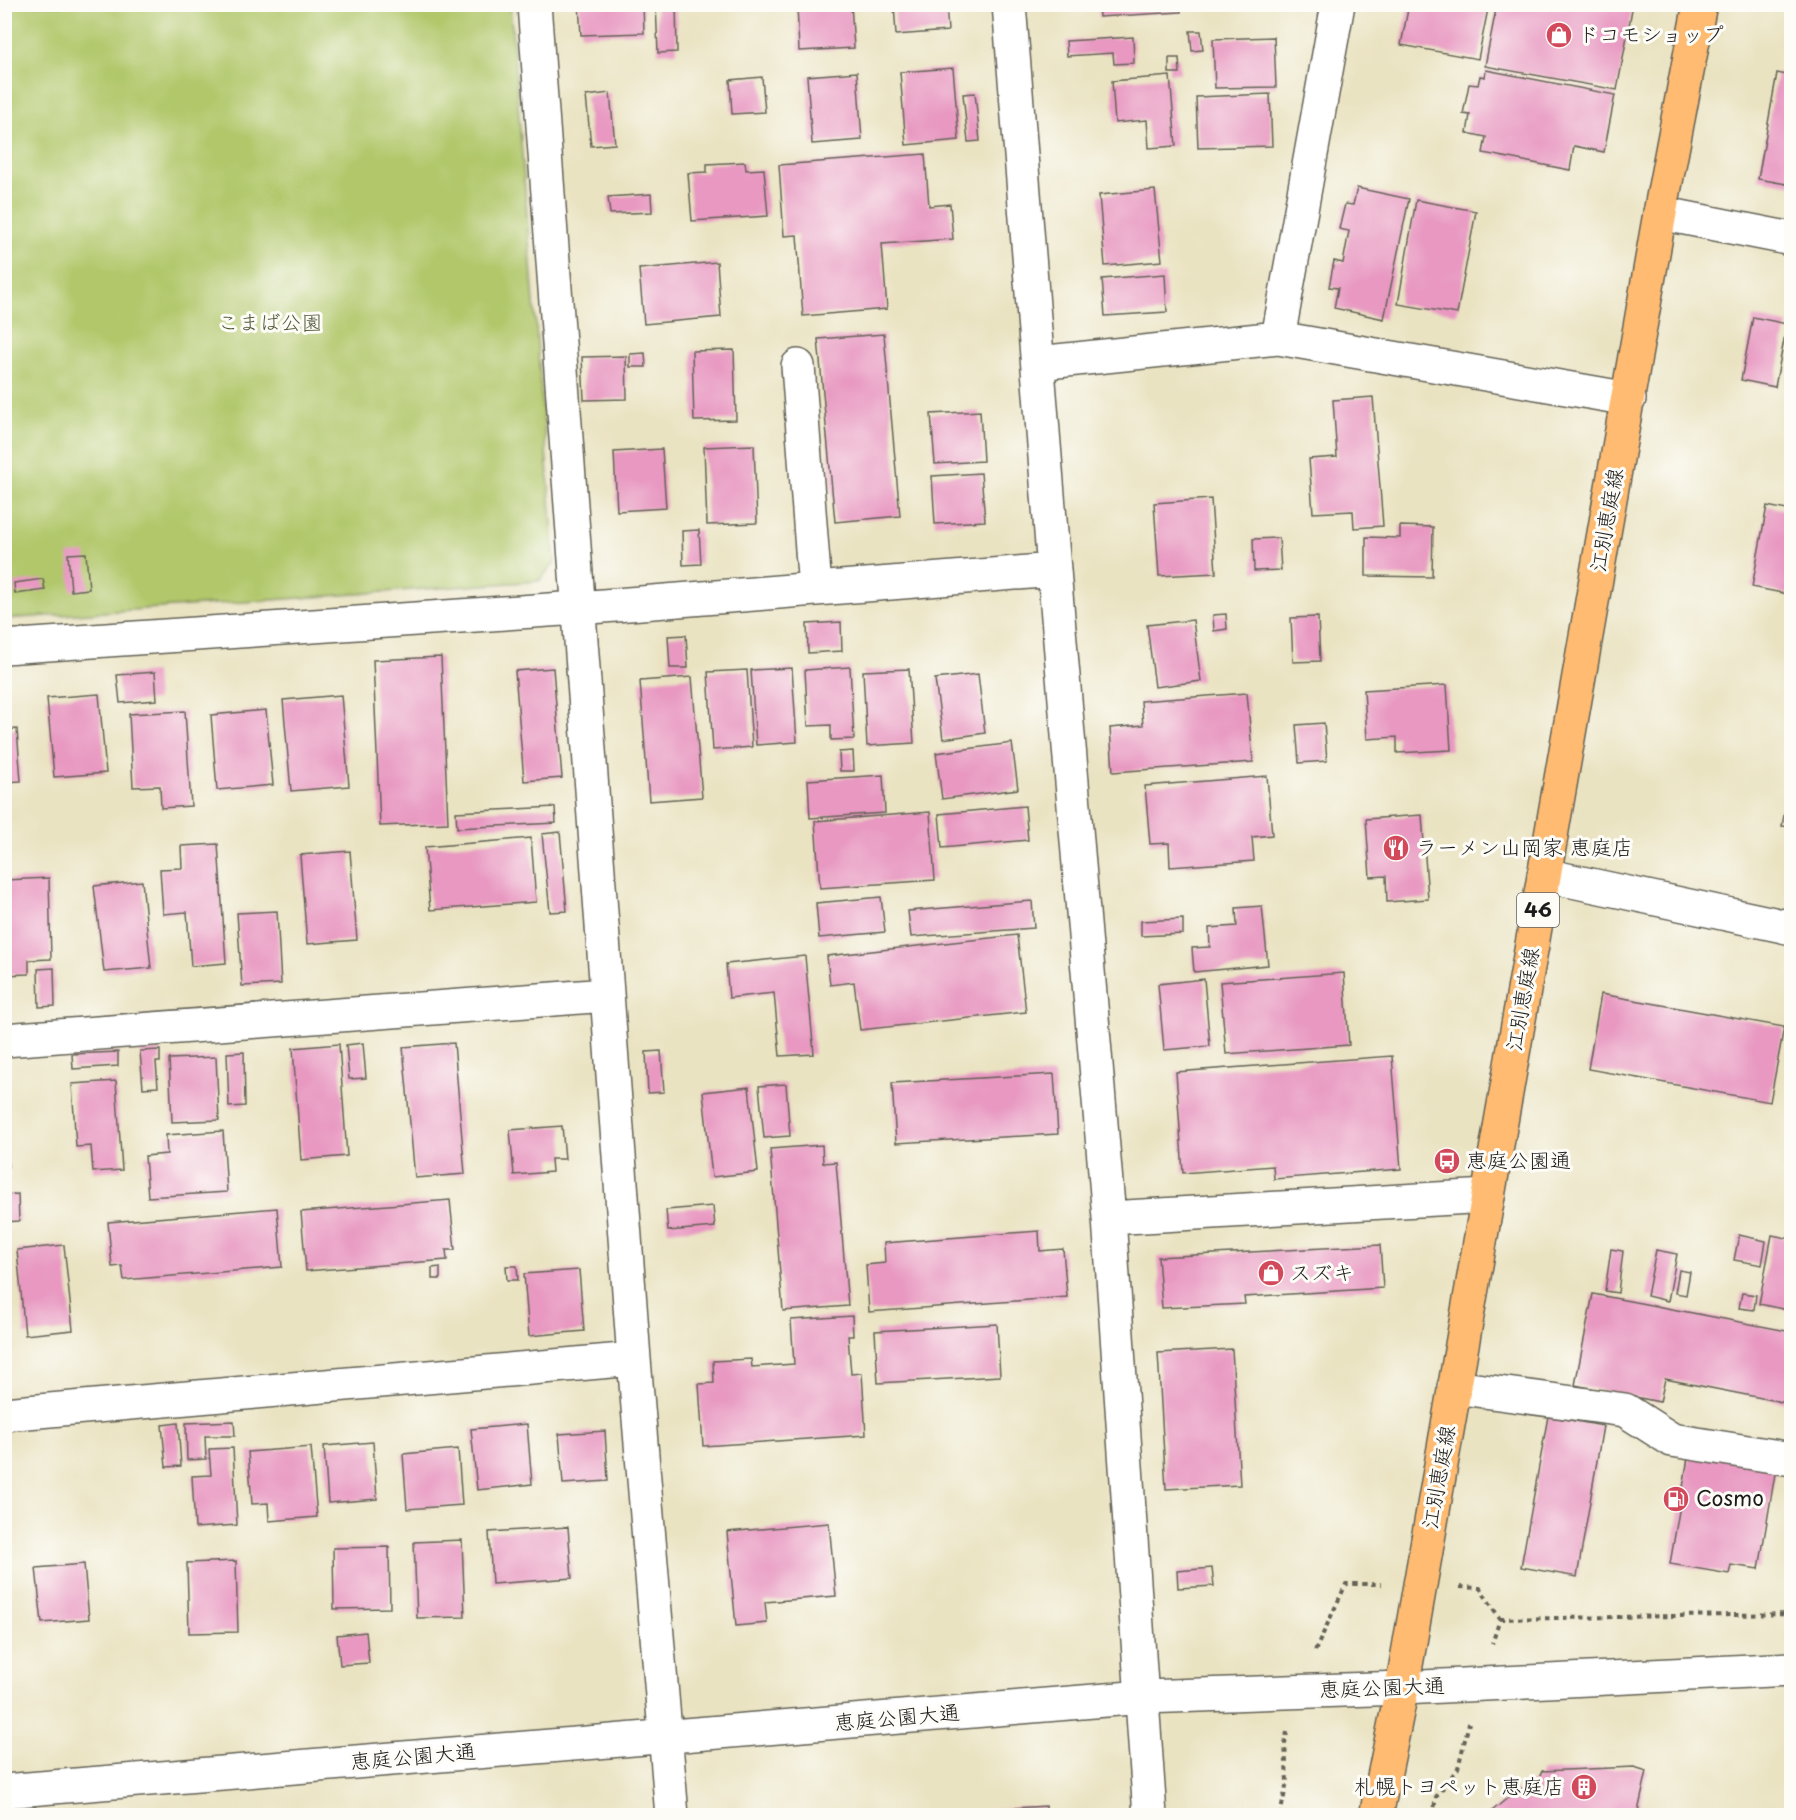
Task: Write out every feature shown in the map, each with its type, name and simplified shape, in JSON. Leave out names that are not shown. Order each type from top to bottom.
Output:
[{"type":"main road","name":"江別恵庭線","points":[[1376,1815],[1402,1688],[1660,213],[1700,4]]},
{"type":"street","points":[[534,4],[634,1359],[672,1815]]},
{"type":"street","points":[[1009,4],[1109,1218],[1150,1815]]},
{"type":"street","points":[[1278,339],[1338,4]]},
{"type":"street","points":[[1660,213],[1791,239]]},
{"type":"street","points":[[1038,363],[1278,339],[1629,399]]},
{"type":"street","points":[[798,366],[815,589]]},
{"type":"street","points":[[4,647],[578,608],[1054,570]]},
{"type":"street","points":[[1544,875],[1791,928]]},
{"type":"street","points":[[4,1040],[607,995]]},
{"type":"street","points":[[1109,1218],[1488,1196]]},
{"type":"street","points":[[4,1414],[634,1359]]},
{"type":"street","points":[[1454,1387],[1625,1410],[1672,1440],[1791,1459]]},
{"type":"street","name":"恵庭公園大通","points":[[4,1791],[1143,1697],[1402,1688],[1791,1669]]},
{"type":"path","points":[[1500,1619],[1791,1614]]},
{"type":"path","points":[[1433,1815],[1436,1797],[1458,1768],[1478,1684]]},
{"type":"green space","name":"こまば公園","points":[[5,5],[510,5],[555,562],[539,581],[5,619]]},
{"type":"building","points":[[579,4],[643,4],[644,33],[581,35]]},
{"type":"building","points":[[656,4],[676,4],[677,52],[658,53]]},
{"type":"building","points":[[797,4],[851,4],[854,48],[799,51]]},
{"type":"building","points":[[894,4],[946,4],[948,31],[896,35]]},
{"type":"building","points":[[1098,4],[1180,4],[1181,12],[1099,17]]},
{"type":"building","points":[[1409,4],[1489,4],[1478,59],[1401,45]]},
{"type":"building","name":"ドコモショップ","points":[[1497,4],[1633,4],[1617,90],[1485,66]]},
{"type":"building","points":[[1190,31],[1201,31],[1203,50],[1192,51]]},
{"type":"building","points":[[1133,37],[1134,63],[1114,64],[1113,53],[1067,56],[1066,41]]},
{"type":"building","points":[[1274,37],[1276,87],[1215,88],[1213,39]]},
{"type":"building","points":[[1169,58],[1179,58],[1180,73],[1169,73]]},
{"type":"building","points":[[953,68],[959,140],[906,145],[900,72]]},
{"type":"building","points":[[1486,70],[1615,95],[1604,152],[1574,146],[1570,170],[1483,153],[1486,137],[1467,133],[1470,115],[1463,114],[1469,84],[1478,85],[1480,76],[1485,77]]},
{"type":"building","points":[[857,72],[862,140],[812,144],[807,76]]},
{"type":"building","points":[[1777,73],[1792,76],[1792,185],[1758,179]]},
{"type":"building","points":[[1170,76],[1176,146],[1149,148],[1147,120],[1115,123],[1112,81]]},
{"type":"building","points":[[762,77],[765,112],[732,114],[730,80]]},
{"type":"building","points":[[610,93],[615,144],[591,146],[586,96]]},
{"type":"building","points":[[975,93],[980,141],[968,142],[963,94]]},
{"type":"building","points":[[1270,94],[1272,146],[1198,148],[1196,97]]},
{"type":"building","points":[[925,154],[929,206],[950,204],[953,239],[882,244],[887,309],[803,316],[797,235],[784,236],[779,165]]},
{"type":"building","points":[[745,162],[746,170],[764,169],[768,216],[692,221],[688,173],[707,172],[707,164]]},
{"type":"building","points":[[1357,188],[1409,199],[1384,319],[1334,308],[1338,288],[1329,287],[1334,261],[1343,263],[1349,231],[1339,229],[1345,204],[1353,205]]},
{"type":"building","points":[[1155,190],[1162,261],[1105,266],[1099,195]]},
{"type":"building","points":[[651,194],[652,212],[610,214],[608,197]]},
{"type":"building","points":[[1416,200],[1476,211],[1457,314],[1398,304]]},
{"type":"building","points":[[717,262],[721,317],[644,324],[639,269]]},
{"type":"building","points":[[1165,274],[1167,312],[1105,316],[1102,279]]},
{"type":"building","points":[[1753,317],[1787,324],[1775,387],[1741,380]]},
{"type":"building","points":[[884,334],[900,516],[835,522],[818,339]]},
{"type":"building","points":[[734,350],[736,420],[694,421],[692,351]]},
{"type":"building","points":[[645,353],[646,367],[630,367],[630,354]]},
{"type":"building","points":[[626,356],[627,399],[584,400],[582,357]]},
{"type":"building","points":[[1373,397],[1383,526],[1354,528],[1353,511],[1313,513],[1309,459],[1337,457],[1333,400]]},
{"type":"building","points":[[980,411],[983,461],[935,464],[931,414]]},
{"type":"building","points":[[754,445],[757,523],[707,525],[704,447]]},
{"type":"building","points":[[662,449],[666,508],[617,511],[614,452]]},
{"type":"building","points":[[981,473],[985,521],[935,524],[932,476]]},
{"type":"building","points":[[1211,499],[1216,573],[1159,576],[1154,503]]},
{"type":"building","points":[[1767,506],[1792,511],[1792,595],[1752,587]]},
{"type":"building","points":[[1400,526],[1433,527],[1432,577],[1366,576],[1366,537],[1400,538]]},
{"type":"building","points":[[699,530],[701,564],[683,565],[682,531]]},
{"type":"building","points":[[1279,538],[1281,570],[1254,571],[1253,539]]},
{"type":"building","points":[[86,553],[89,589],[71,591],[68,554]]},
{"type":"building","points":[[43,579],[45,590],[15,594],[14,583]]},
{"type":"building","points":[[1226,614],[1227,629],[1214,631],[1213,615]]},
{"type":"building","points":[[1318,617],[1320,661],[1293,662],[1291,618]]},
{"type":"building","points":[[1193,620],[1201,681],[1155,687],[1147,625]]},
{"type":"building","points":[[841,622],[842,651],[808,653],[807,624]]},
{"type":"building","points":[[686,635],[688,668],[670,668],[668,636]]},
{"type":"building","points":[[441,657],[448,823],[380,826],[373,660]]},
{"type":"building","points":[[850,667],[854,739],[831,740],[831,725],[808,726],[805,670]]},
{"type":"building","points":[[553,668],[562,778],[524,781],[515,671]]},
{"type":"building","points":[[792,668],[797,742],[756,745],[751,670]]},
{"type":"building","points":[[909,669],[914,743],[867,746],[863,671]]},
{"type":"building","points":[[747,670],[752,747],[713,750],[708,672]]},
{"type":"building","points":[[155,672],[157,700],[120,703],[117,675]]},
{"type":"building","points":[[978,674],[985,733],[943,739],[935,679]]},
{"type":"building","points":[[692,677],[702,797],[649,801],[640,681]]},
{"type":"building","points":[[1447,685],[1451,750],[1397,753],[1397,737],[1367,739],[1364,690]]},
{"type":"building","points":[[1247,693],[1253,762],[1113,772],[1110,728],[1143,725],[1141,701]]},
{"type":"building","points":[[99,694],[106,773],[54,777],[47,698]]},
{"type":"building","points":[[341,695],[349,786],[291,791],[283,700]]},
{"type":"building","points":[[266,710],[273,785],[217,790],[211,715]]},
{"type":"building","points":[[185,711],[191,806],[161,808],[160,786],[133,787],[129,714]]},
{"type":"building","points":[[1324,723],[1327,761],[1299,763],[1296,725]]},
{"type":"building","points":[[17,729],[21,781],[4,782],[4,730]]},
{"type":"building","points":[[1012,743],[1018,789],[942,799],[936,753]]},
{"type":"building","points":[[853,751],[854,771],[840,771],[839,752]]},
{"type":"building","points":[[883,775],[885,813],[810,818],[808,780]]},
{"type":"building","points":[[1267,776],[1272,835],[1252,837],[1254,861],[1170,867],[1169,843],[1150,844],[1145,786]]},
{"type":"building","points":[[1790,783],[1792,783],[1792,827],[1782,826]]},
{"type":"building","points":[[1025,806],[1028,840],[942,848],[939,814]]},
{"type":"building","points":[[555,807],[556,823],[457,828],[456,812]]},
{"type":"building","points":[[930,812],[935,880],[820,888],[815,821]]},
{"type":"building","name":"ラーメン山岡家 恵庭店","points":[[1422,815],[1428,899],[1387,902],[1386,876],[1370,877],[1366,819]]},
{"type":"building","points":[[560,832],[567,911],[550,912],[542,834]]},
{"type":"building","points":[[531,838],[536,902],[430,910],[425,847]]},
{"type":"building","points":[[218,844],[226,963],[191,966],[187,912],[163,914],[160,869],[182,868],[181,846]]},
{"type":"building","points":[[350,851],[357,940],[307,944],[300,855]]},
{"type":"building","points":[[49,878],[51,959],[29,960],[29,974],[4,975],[4,880]]},
{"type":"building","points":[[142,881],[151,968],[104,972],[94,886]]},
{"type":"building","points":[[881,897],[885,932],[819,938],[816,903]]},
{"type":"building","points":[[1032,901],[1034,928],[911,937],[908,911]]},
{"type":"building","points":[[1262,906],[1268,965],[1194,972],[1192,948],[1210,947],[1209,928],[1237,926],[1236,908]]},
{"type":"building","points":[[277,911],[281,984],[242,986],[237,913]]},
{"type":"building","points":[[1183,919],[1183,934],[1141,936],[1141,921]]},
{"type":"building","points":[[1017,935],[1026,1012],[860,1030],[854,982],[830,985],[827,956]]},
{"type":"building","points":[[805,956],[814,1054],[780,1056],[774,993],[729,998],[726,964]]},
{"type":"building","points":[[54,968],[55,1006],[39,1007],[38,969]]},
{"type":"building","points":[[1344,973],[1349,1045],[1226,1054],[1220,982]]},
{"type":"building","points":[[1204,979],[1210,1046],[1164,1050],[1158,984]]},
{"type":"building","points":[[1601,994],[1784,1027],[1770,1102],[1588,1069]]},
{"type":"building","points":[[363,1043],[366,1078],[349,1079],[346,1045]]},
{"type":"building","points":[[454,1043],[465,1174],[415,1178],[403,1047]]},
{"type":"building","points":[[339,1044],[347,1156],[301,1160],[293,1048]]},
{"type":"building","points":[[160,1050],[160,1062],[156,1062],[158,1087],[143,1088],[140,1051]]},
{"type":"building","points":[[661,1051],[664,1092],[648,1093],[646,1052]]},
{"type":"building","points":[[118,1052],[118,1066],[73,1069],[72,1054]]},
{"type":"building","points":[[244,1052],[245,1106],[229,1107],[227,1053]]},
{"type":"building","points":[[1392,1056],[1401,1169],[1274,1179],[1273,1166],[1183,1173],[1176,1072]]},
{"type":"building","points":[[216,1057],[219,1120],[172,1122],[169,1059]]},
{"type":"building","points":[[1054,1074],[1058,1134],[896,1143],[892,1083]]},
{"type":"building","points":[[116,1081],[122,1170],[93,1172],[91,1146],[76,1147],[72,1084]]},
{"type":"building","points":[[786,1084],[790,1136],[764,1138],[759,1086]]},
{"type":"building","points":[[749,1087],[758,1172],[712,1177],[703,1092]]},
{"type":"building","points":[[562,1126],[565,1159],[551,1159],[552,1172],[514,1175],[510,1130]]},
{"type":"building","points":[[6,1130],[8,1167],[4,1167],[4,1131]]},
{"type":"building","points":[[223,1131],[227,1192],[148,1197],[145,1156],[167,1154],[166,1135]]},
{"type":"building","points":[[822,1145],[823,1163],[836,1162],[848,1306],[783,1311],[770,1149]]},
{"type":"building","points":[[18,1194],[19,1221],[4,1222],[4,1195]]},
{"type":"building","points":[[450,1200],[455,1250],[446,1250],[447,1260],[306,1271],[301,1212]]},
{"type":"building","points":[[713,1206],[715,1227],[668,1231],[666,1210]]},
{"type":"building","points":[[277,1208],[282,1267],[124,1280],[122,1266],[112,1267],[108,1222]]},
{"type":"building","points":[[1039,1231],[1040,1251],[1063,1249],[1067,1297],[869,1312],[866,1265],[885,1263],[884,1243]]},
{"type":"building","points":[[1739,1235],[1766,1241],[1762,1265],[1734,1260]]},
{"type":"building","points":[[1772,1235],[1792,1239],[1792,1311],[1759,1304]]},
{"type":"building","points":[[64,1245],[73,1330],[25,1335],[17,1250]]},
{"type":"building","name":"スズキ","points":[[1380,1245],[1383,1288],[1244,1297],[1245,1304],[1162,1308],[1158,1257]]},
{"type":"building","points":[[1611,1249],[1623,1251],[1618,1293],[1605,1291]]},
{"type":"building","points":[[1656,1250],[1677,1254],[1668,1301],[1647,1296]]},
{"type":"building","points":[[506,1266],[517,1266],[518,1280],[507,1280]]},
{"type":"building","points":[[440,1267],[440,1279],[432,1279],[432,1268]]},
{"type":"building","points":[[579,1270],[584,1331],[529,1336],[524,1274]]},
{"type":"building","points":[[1679,1270],[1690,1272],[1686,1295],[1675,1293]]},
{"type":"building","points":[[1742,1293],[1756,1295],[1754,1310],[1739,1308]]},
{"type":"building","points":[[1593,1294],[1792,1332],[1792,1404],[1665,1379],[1660,1402],[1575,1385]]},
{"type":"building","points":[[852,1316],[853,1336],[848,1336],[851,1374],[862,1373],[866,1435],[703,1446],[699,1384],[714,1383],[713,1361],[751,1359],[752,1367],[794,1364],[791,1320]]},
{"type":"building","points":[[997,1324],[1000,1376],[878,1383],[875,1331]]},
{"type":"building","points":[[1232,1349],[1240,1485],[1166,1489],[1158,1353]]},
{"type":"building","points":[[1548,1416],[1603,1426],[1577,1577],[1521,1567]]},
{"type":"building","points":[[234,1421],[235,1436],[205,1436],[206,1459],[187,1460],[186,1423]]},
{"type":"building","points":[[178,1423],[181,1466],[166,1467],[162,1425]]},
{"type":"building","points":[[527,1424],[532,1484],[477,1490],[471,1429]]},
{"type":"building","points":[[605,1431],[608,1481],[563,1484],[559,1434]]},
{"type":"building","points":[[373,1442],[377,1499],[328,1503],[324,1446]]},
{"type":"building","points":[[311,1447],[317,1517],[269,1521],[268,1503],[252,1504],[248,1452]]},
{"type":"building","points":[[233,1448],[237,1525],[195,1528],[192,1476],[211,1475],[209,1449]]},
{"type":"building","points":[[458,1449],[462,1505],[407,1509],[403,1454]]},
{"type":"building","points":[[1689,1452],[1776,1468],[1759,1569],[1731,1565],[1729,1574],[1670,1564]]},
{"type":"building","points":[[829,1523],[836,1596],[765,1602],[767,1623],[736,1626],[727,1532]]},
{"type":"building","points":[[568,1527],[572,1578],[492,1584],[489,1532]]},
{"type":"building","points":[[462,1540],[465,1617],[417,1618],[414,1542]]},
{"type":"building","points":[[389,1547],[390,1608],[334,1609],[333,1548]]},
{"type":"building","points":[[236,1561],[238,1632],[189,1633],[187,1563]]},
{"type":"building","points":[[84,1564],[89,1619],[42,1623],[36,1568]]},
{"type":"building","points":[[1212,1568],[1214,1586],[1178,1588],[1177,1571]]},
{"type":"building","points":[[366,1632],[369,1663],[340,1665],[337,1635]]},
{"type":"building","name":"札幌トヨペット恵庭店","points":[[1634,1767],[1647,1771],[1637,1816],[1486,1816],[1510,1796],[1539,1778],[1542,1771]]},
{"type":"building","points":[[1046,1806],[1046,1816],[914,1816],[914,1814]]},
{"type":"place","name":"ドコモショップ","points":[[1559,35]]},
{"type":"place","name":"ラーメン山岡家 恵庭店","points":[[1396,848]]},
{"type":"place","name":"恵庭公園通","points":[[1447,1161]]},
{"type":"place","name":"スズキ","points":[[1271,1273]]},
{"type":"place","name":"Cosmo","points":[[1676,1499]]},
{"type":"place","name":"札幌トヨペット恵庭店","points":[[1584,1787]]}]
